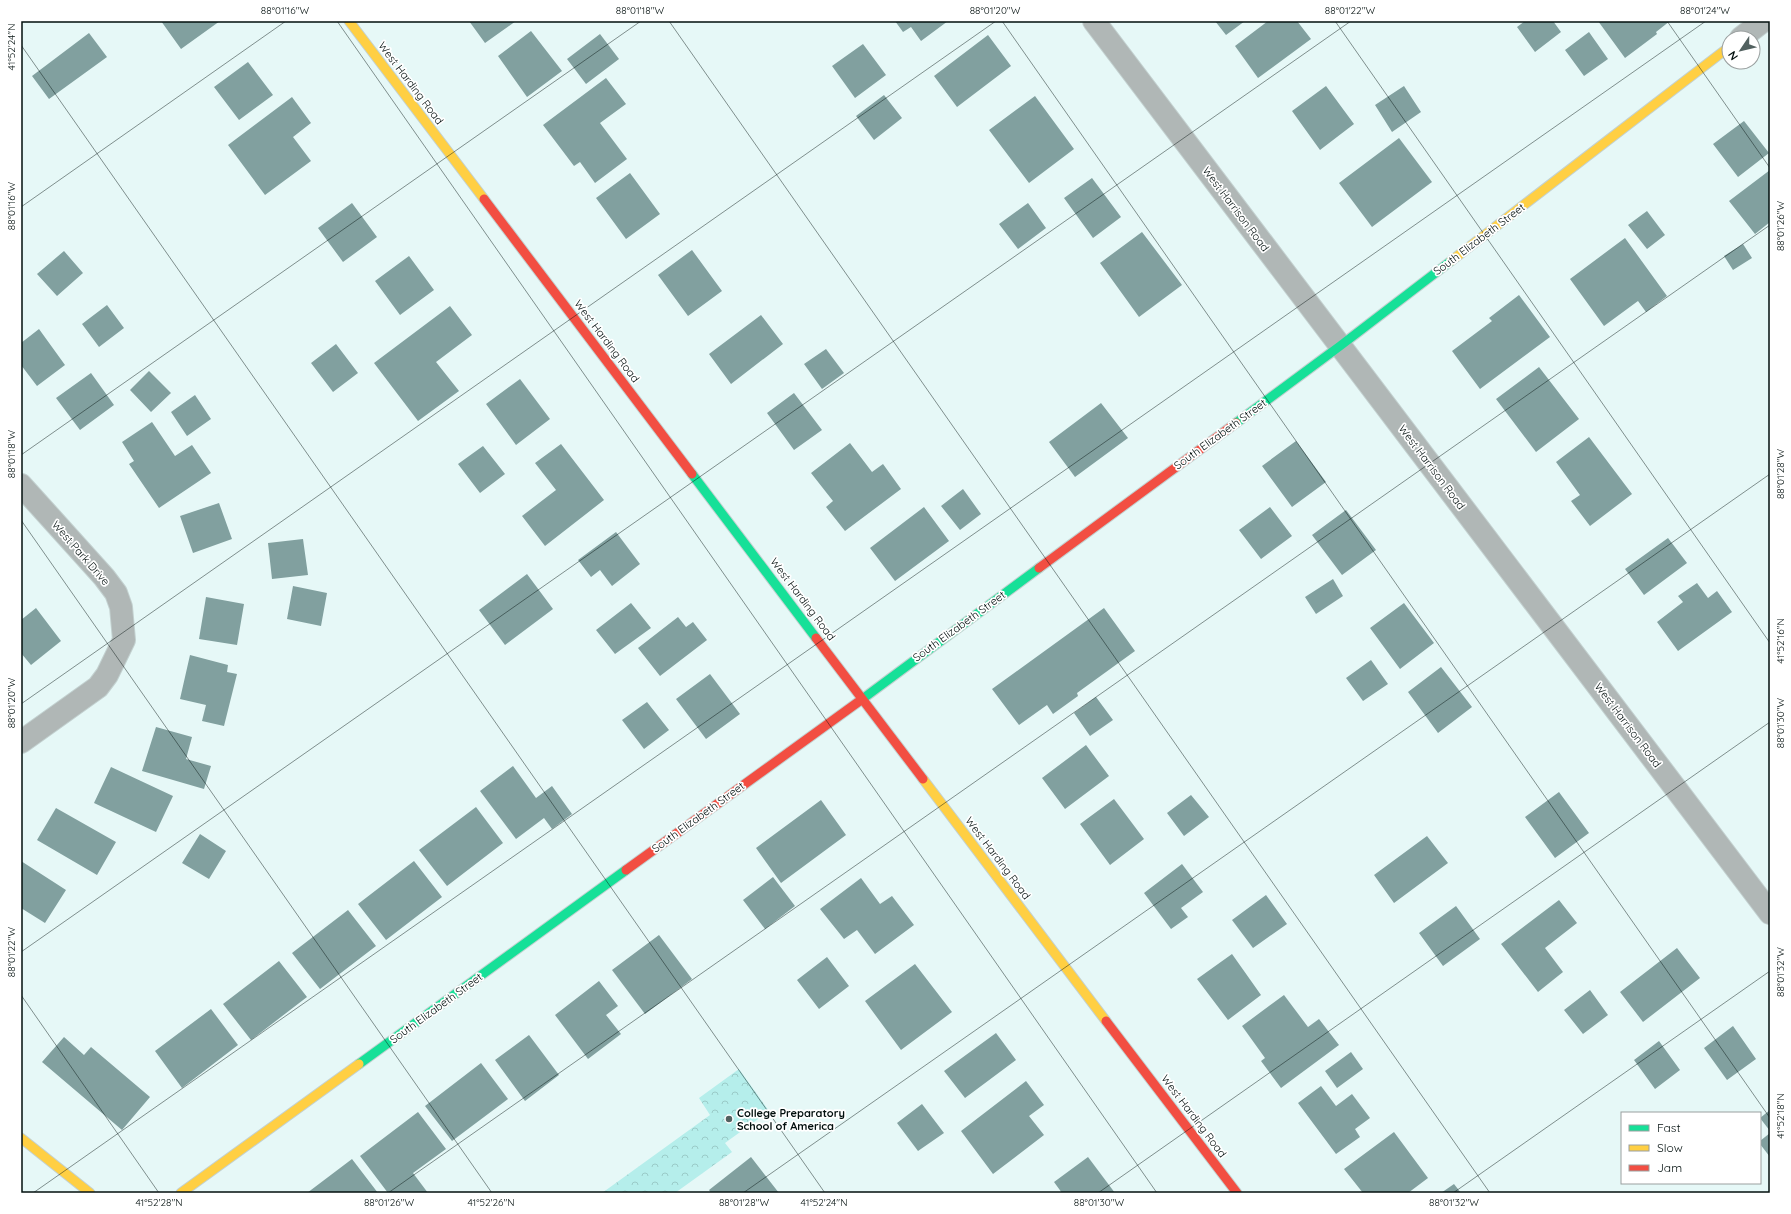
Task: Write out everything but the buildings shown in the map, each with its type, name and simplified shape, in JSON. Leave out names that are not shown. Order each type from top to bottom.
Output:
[{"type":"street","name":"West Harding Road","points":[[349,21],[1237,1193]]},
{"type":"street","name":"West Harrison Road","points":[[1094,21],[1770,913]]},
{"type":"street","points":[[1751,30],[1763,21]]},
{"type":"street","name":"South Elizabeth Street","points":[[181,1193],[863,698],[1340,346],[1721,53]]},
{"type":"street","name":"West Park Drive","points":[[21,485],[104,577],[116,593],[121,607],[124,640],[107,675],[98,687],[21,742]]},
{"type":"street","points":[[21,1138],[90,1193]]},
{"type":"green space","points":[[739,1069],[769,1111],[725,1143],[732,1152],[675,1193],[602,1193],[710,1115],[699,1098]]},
{"type":"traffic: fast","points":[[1236,423],[1451,261]]},
{"type":"traffic: fast","points":[[692,474],[816,638]]},
{"type":"traffic: fast","points":[[861,700],[1039,568]]},
{"type":"traffic: fast","points":[[359,1064],[626,870]]},
{"type":"traffic: slow","points":[[349,21],[484,199]]},
{"type":"traffic: slow","points":[[1451,261],[1721,53]]},
{"type":"traffic: slow","points":[[923,779],[1106,1021]]},
{"type":"traffic: slow","points":[[181,1193],[359,1064]]},
{"type":"traffic: slow","points":[[21,1138],[90,1193]]},
{"type":"traffic: jam","points":[[484,199],[692,474]]},
{"type":"traffic: jam","points":[[1039,568],[1236,423]]},
{"type":"traffic: jam","points":[[816,638],[923,779]]},
{"type":"traffic: jam","points":[[626,870],[861,700]]},
{"type":"traffic: jam","points":[[1106,1021],[1237,1193]]},
{"type":"place","name":"College Preparatory School of America","points":[[729,1119]]}]
